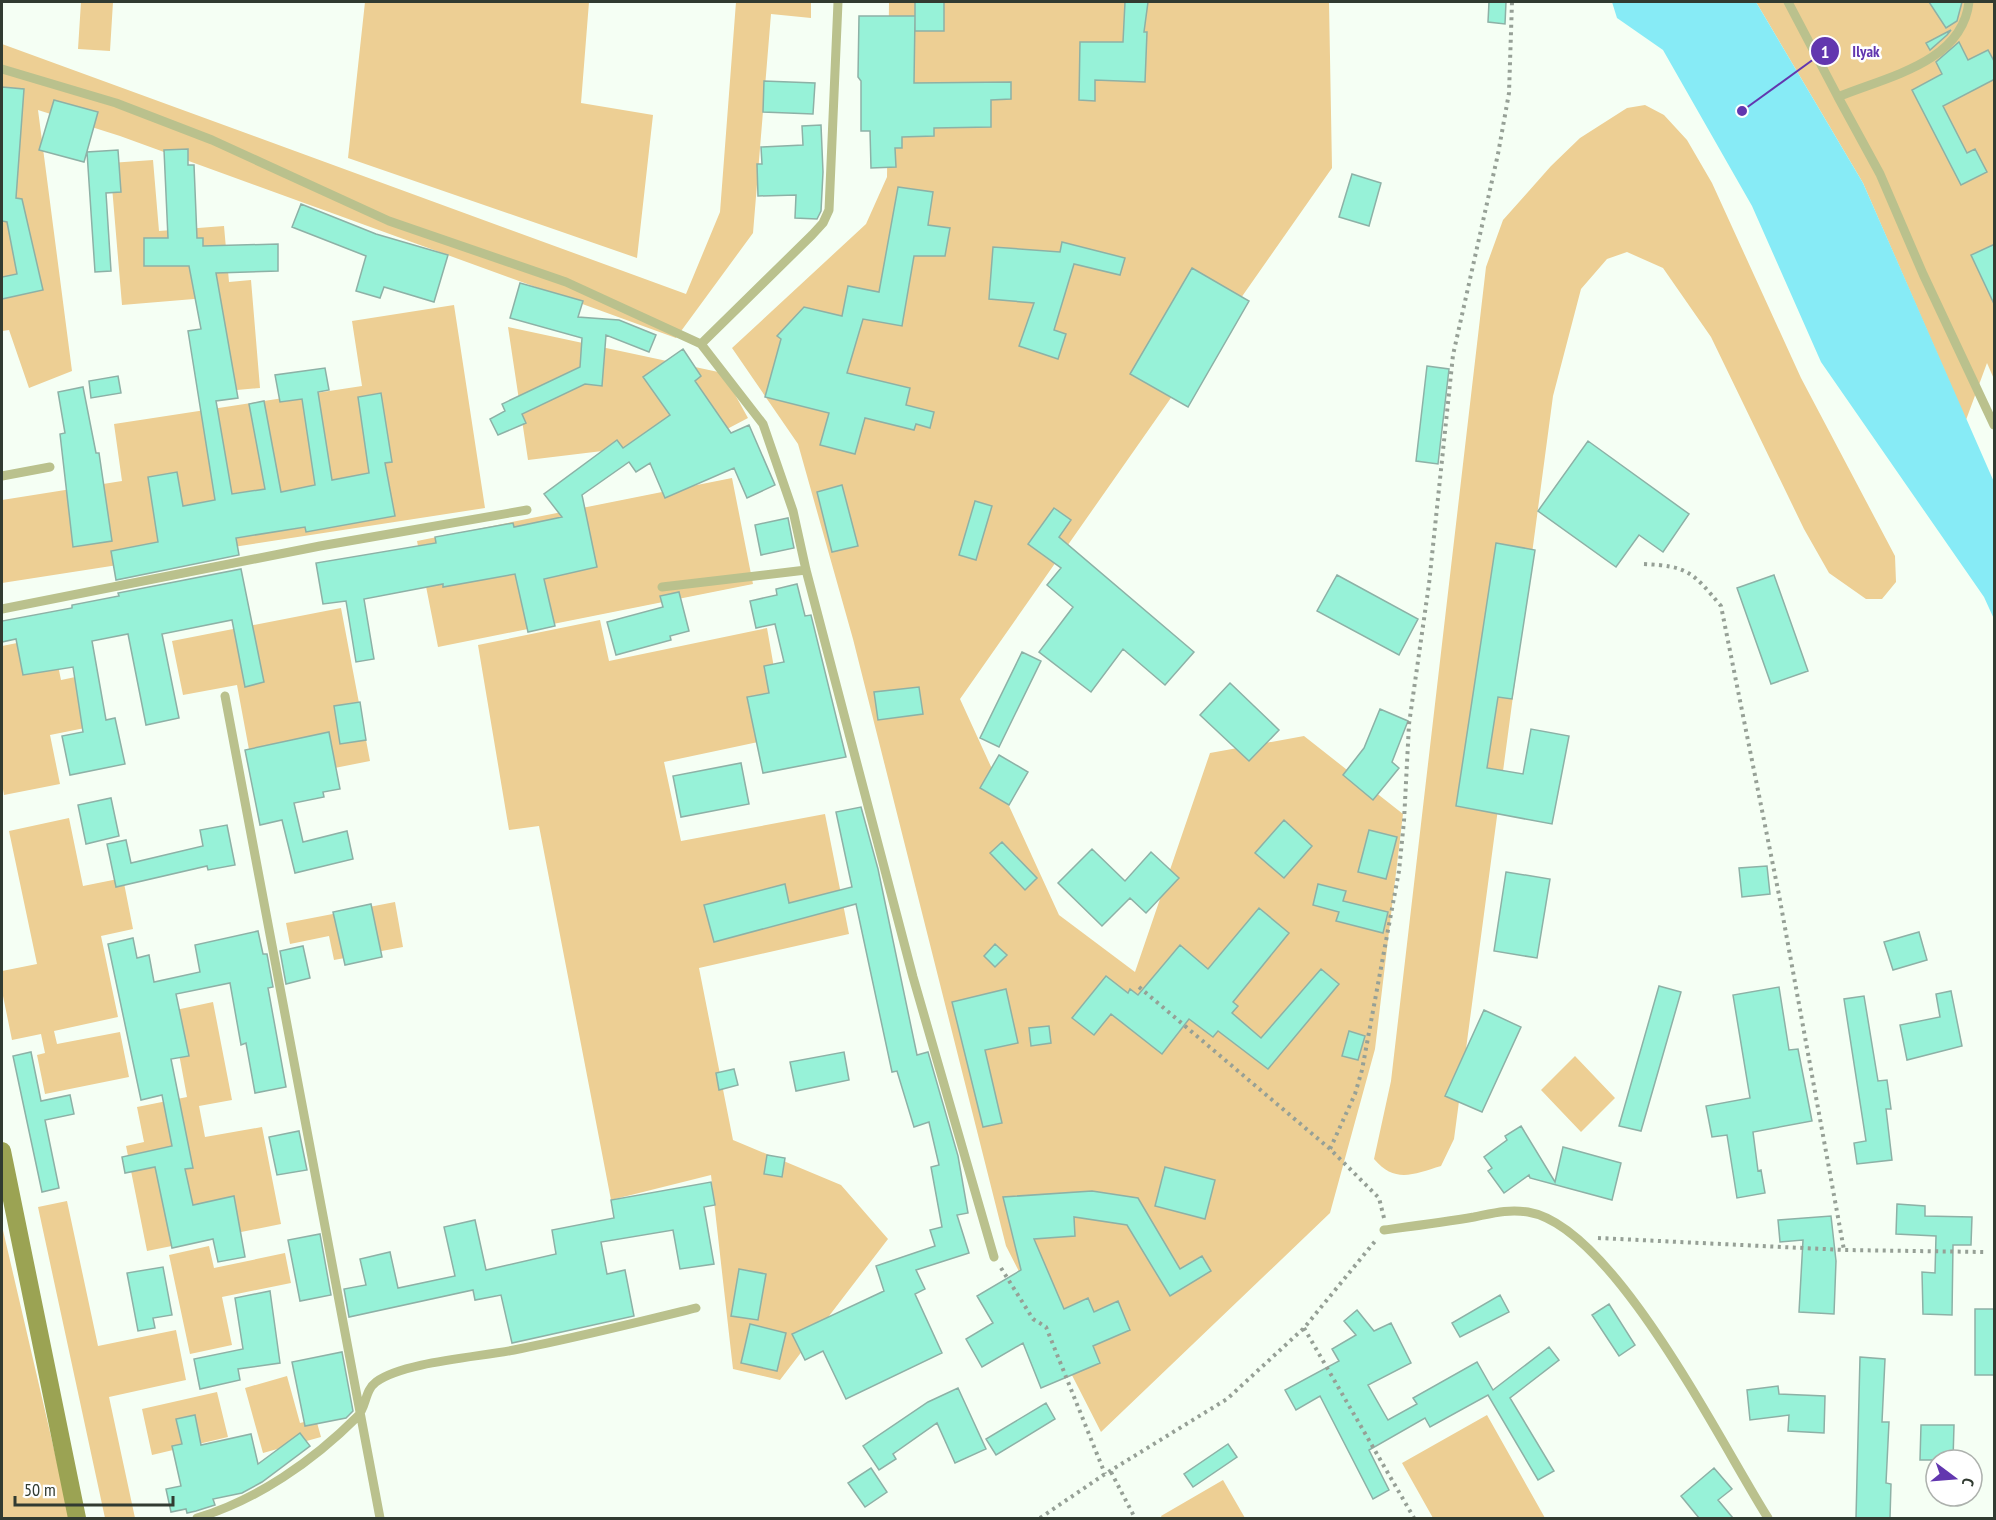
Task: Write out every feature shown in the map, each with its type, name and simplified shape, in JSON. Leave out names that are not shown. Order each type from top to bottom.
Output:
[{"type":"street","points":[[2,1160],[77,1518]]},
{"type":"lane","points":[[702,344],[812,236],[823,223],[829,210],[838,2]]},
{"type":"lane","points":[[1788,2],[1880,174],[1923,274],[1995,425]]},
{"type":"lane","points":[[1838,97],[1944,51],[1959,32],[1969,2]]},
{"type":"lane","points":[[2,69],[116,103],[212,140],[389,221],[566,282],[702,344],[763,424],[793,511],[806,570],[913,977],[994,1257]]},
{"type":"lane","points":[[2,476],[50,467]]},
{"type":"lane","points":[[2,609],[320,546],[527,510]]},
{"type":"lane","points":[[662,587],[806,570]]},
{"type":"lane","points":[[225,696],[380,1518]]},
{"type":"lane","points":[[1384,1230],[1505,1209],[1530,1212],[1554,1220],[1579,1237],[1642,1312],[1727,1446],[1768,1518]]},
{"type":"lane","points":[[197,1518],[254,1497],[272,1486],[360,1414],[368,1391],[377,1381],[413,1368],[557,1341],[696,1308]]},
{"type":"path","points":[[1330,1149],[1355,1094],[1362,1070],[1399,871],[1409,724],[1429,584],[1453,355],[1498,154],[1509,93],[1512,2]]},
{"type":"path","points":[[1644,564],[1676,566],[1700,581],[1721,606],[1779,895],[1844,1250]]},
{"type":"path","points":[[1040,1518],[1105,1474],[1227,1400],[1304,1328],[1384,1230],[1384,1211],[1379,1198],[1366,1183],[1330,1149],[1139,987]]},
{"type":"path","points":[[1579,1237],[1844,1250],[1984,1252]]},
{"type":"path","points":[[994,1257],[1033,1319],[1046,1327],[1105,1474]]},
{"type":"path","points":[[1304,1328],[1414,1518]]},
{"type":"path","points":[[1111,1472],[1135,1518]]},
{"type":"shaded area","points":[[81,2],[113,2],[110,51],[78,49]]},
{"type":"shaded area","points":[[365,2],[589,2],[581,103],[653,115],[637,258],[348,158]]},
{"type":"shaded area","points":[[736,2],[811,2],[811,18],[771,14],[753,233],[676,338],[120,136],[38,110],[72,371],[29,388],[9,330],[2,331],[2,44],[686,294],[720,212]]},
{"type":"shaded area","points":[[889,2],[1329,2],[1332,168],[960,699],[1059,915],[1135,972],[1210,753],[1304,736],[1403,814],[1375,1049],[1330,1213],[1101,1432],[1006,1246],[853,639],[798,444],[732,348],[866,224],[887,177]]},
{"type":"shaded area","points":[[1756,2],[1994,2],[1994,379],[1987,363],[1966,420],[1863,183]]},
{"type":"shaded area","points":[[1645,105],[1664,115],[1687,140],[1712,183],[1801,378],[1895,556],[1896,582],[1882,599],[1866,599],[1829,573],[1804,529],[1711,337],[1663,268],[1627,252],[1607,259],[1581,289],[1553,396],[1454,1139],[1441,1166],[1413,1174],[1397,1174],[1382,1167],[1374,1159],[1391,1081],[1486,267],[1503,220],[1551,166],[1580,138],[1627,108]]},
{"type":"shaded area","points":[[153,160],[159,231],[224,226],[229,282],[251,280],[260,388],[226,391],[218,297],[122,305],[110,163]]},
{"type":"shaded area","points":[[454,305],[485,508],[2,583],[2,500],[122,481],[114,424],[362,386],[352,321]]},
{"type":"shaded area","points":[[508,327],[723,373],[748,418],[710,438],[528,460]]},
{"type":"shaded area","points":[[732,478],[753,584],[438,647],[417,541]]},
{"type":"shaded area","points":[[341,608],[370,761],[279,779],[250,755],[237,685],[183,695],[172,641]]},
{"type":"shaded area","points":[[600,620],[609,661],[767,628],[786,736],[664,762],[681,841],[825,814],[849,934],[699,968],[733,1140],[841,1185],[888,1239],[780,1380],[733,1369],[711,1175],[611,1200],[539,826],[509,830],[478,645]]},
{"type":"shaded area","points":[[52,636],[61,680],[85,675],[95,726],[50,735],[60,784],[4,795],[2,783],[2,646]]},
{"type":"shaded area","points":[[69,818],[83,886],[123,878],[133,929],[101,936],[118,1017],[54,1031],[57,1044],[120,1032],[129,1077],[45,1094],[37,1055],[45,1053],[41,1034],[12,1040],[2,991],[2,971],[37,964],[9,831]]},
{"type":"shaded area","points":[[395,902],[403,947],[334,960],[329,936],[290,944],[286,923]]},
{"type":"shaded area","points":[[213,1002],[232,1100],[199,1106],[205,1137],[262,1127],[281,1224],[147,1251],[126,1146],[144,1142],[137,1107],[187,1097],[171,1011]]},
{"type":"shaded area","points":[[1575,1056],[1615,1098],[1581,1132],[1541,1090]]},
{"type":"shaded area","points":[[67,1201],[98,1346],[176,1330],[186,1380],[109,1397],[135,1518],[105,1518],[38,1207]]},
{"type":"shaded area","points":[[2,1226],[70,1518],[2,1518]]},
{"type":"shaded area","points":[[209,1246],[214,1268],[285,1253],[291,1283],[222,1297],[232,1345],[190,1354],[169,1255]]},
{"type":"shaded area","points":[[287,1376],[300,1423],[316,1419],[321,1437],[263,1453],[245,1388]]},
{"type":"shaded area","points":[[217,1392],[228,1437],[152,1455],[142,1409]]},
{"type":"shaded area","points":[[1487,1415],[1545,1518],[1433,1518],[1402,1463]]},
{"type":"shaded area","points":[[1223,1480],[1245,1518],[1162,1518],[1161,1516]]},
{"type":"water","points":[[1612,2],[1756,2],[1863,183],[1994,482],[1994,619],[1984,597],[1821,362],[1752,206],[1663,50],[1617,18]]},
{"type":"building","points":[[915,2],[944,2],[944,31],[915,31]]},
{"type":"building","points":[[1125,2],[1148,2],[1144,32],[1147,32],[1145,82],[1095,80],[1095,101],[1079,100],[1080,42],[1123,42]]},
{"type":"building","points":[[1489,2],[1506,2],[1505,24],[1488,22]]},
{"type":"building","points":[[1929,2],[1962,2],[1957,21],[1946,28]]},
{"type":"building","points":[[859,16],[915,16],[914,83],[1011,82],[1011,99],[991,100],[991,127],[934,128],[934,136],[902,137],[902,148],[895,148],[896,167],[871,168],[870,131],[861,131],[861,81],[858,77]]},
{"type":"building","points":[[1951,30],[1947,35],[1930,50],[1926,43]]},
{"type":"building","points":[[1959,42],[1968,60],[1988,50],[1995,63],[1995,79],[1943,106],[1967,153],[1975,149],[1987,172],[1961,185],[1912,90],[1942,74],[1936,62]]},
{"type":"building","points":[[764,81],[815,83],[813,114],[763,112]]},
{"type":"building","points":[[2,87],[24,89],[16,198],[22,199],[43,290],[2,299],[2,277],[17,274],[7,222],[2,221]]},
{"type":"building","points":[[54,100],[98,112],[84,162],[39,150]]},
{"type":"building","points":[[821,125],[823,172],[821,211],[817,219],[795,218],[796,195],[758,196],[757,164],[762,164],[761,147],[803,145],[802,126]]},
{"type":"building","points":[[188,149],[188,165],[194,165],[197,238],[203,238],[203,246],[278,244],[278,271],[216,273],[238,398],[216,401],[232,494],[265,489],[249,404],[264,401],[281,492],[315,485],[302,399],[280,402],[275,375],[325,368],[329,390],[318,392],[332,480],[369,473],[358,397],[381,393],[392,462],[385,463],[395,516],[306,532],[305,527],[236,538],[239,555],[116,580],[111,551],[158,542],[148,477],[177,472],[183,506],[215,500],[188,331],[201,329],[189,266],[144,266],[144,238],[168,238],[164,150]]},
{"type":"building","points":[[118,150],[121,192],[106,193],[111,271],[95,272],[87,152]]},
{"type":"building","points":[[1352,174],[1381,183],[1369,226],[1339,217]]},
{"type":"building","points":[[898,187],[933,192],[928,225],[950,228],[945,256],[914,256],[902,326],[863,319],[847,373],[910,388],[906,405],[934,412],[930,428],[916,424],[914,430],[865,418],[855,454],[820,445],[829,413],[765,397],[781,339],[777,336],[804,307],[842,316],[848,286],[879,292]]},
{"type":"building","points":[[301,204],[376,234],[448,255],[434,302],[384,287],[380,298],[356,291],[366,256],[292,227]]},
{"type":"building","points":[[1062,242],[1125,258],[1120,275],[1074,264],[1054,330],[1066,334],[1058,359],[1019,346],[1034,303],[989,299],[993,247],[1060,252]]},
{"type":"building","points":[[1995,244],[1995,306],[1971,255]]},
{"type":"building","points":[[1192,268],[1249,301],[1188,407],[1130,374]]},
{"type":"building","points":[[520,283],[583,301],[578,317],[619,320],[656,335],[649,352],[606,335],[602,386],[585,384],[522,414],[526,423],[498,435],[490,419],[505,411],[502,404],[580,367],[582,338],[510,318]]},
{"type":"building","points":[[683,349],[701,376],[695,381],[731,433],[749,425],[775,485],[747,498],[734,468],[665,498],[650,463],[636,472],[629,462],[582,495],[597,567],[544,579],[555,626],[528,632],[515,574],[443,587],[443,584],[364,599],[374,659],[356,662],[346,601],[323,604],[316,563],[436,543],[435,537],[513,523],[514,527],[562,517],[544,494],[617,440],[623,448],[670,415],[643,377]]},
{"type":"building","points":[[1427,366],[1449,369],[1438,464],[1416,461]]},
{"type":"building","points":[[118,376],[121,393],[91,398],[89,381]]},
{"type":"building","points":[[83,387],[96,453],[99,453],[112,541],[73,547],[60,434],[65,433],[58,392]]},
{"type":"building","points":[[1588,441],[1689,514],[1663,552],[1639,535],[1616,567],[1538,511]]},
{"type":"building","points":[[842,485],[858,546],[832,552],[817,492]]},
{"type":"building","points":[[975,501],[992,506],[976,560],[959,555]]},
{"type":"building","points":[[1054,508],[1071,520],[1059,537],[1194,652],[1165,685],[1123,649],[1091,692],[1039,652],[1073,607],[1047,585],[1061,568],[1028,544]]},
{"type":"building","points":[[788,518],[794,548],[761,555],[755,525]]},
{"type":"building","points":[[1496,543],[1535,550],[1512,699],[1498,697],[1487,768],[1523,774],[1531,729],[1569,736],[1552,824],[1456,806]]},
{"type":"building","points":[[241,569],[264,682],[245,687],[232,620],[162,634],[179,718],[146,725],[128,634],[92,641],[106,720],[115,718],[125,764],[70,775],[62,736],[83,732],[73,667],[23,675],[16,639],[2,642],[2,621],[72,608],[72,605],[119,596],[118,593]]},
{"type":"building","points":[[1337,575],[1418,619],[1399,655],[1317,611]]},
{"type":"building","points":[[1774,575],[1808,671],[1771,684],[1737,588]]},
{"type":"building","points":[[797,584],[805,616],[811,615],[846,757],[763,773],[747,697],[769,693],[764,666],[784,662],[775,624],[756,628],[750,601],[777,595],[776,589]]},
{"type":"building","points":[[679,592],[689,631],[670,636],[671,640],[616,655],[607,622],[663,607],[660,596]]},
{"type":"building","points":[[1022,652],[1041,661],[999,747],[980,738]]},
{"type":"building","points":[[1230,683],[1279,730],[1249,761],[1200,715]]},
{"type":"building","points":[[919,687],[923,714],[878,720],[874,692]]},
{"type":"building","points":[[360,702],[366,740],[340,744],[334,706]]},
{"type":"building","points":[[1380,709],[1408,721],[1392,762],[1399,768],[1373,800],[1343,775],[1364,748]]},
{"type":"building","points":[[329,732],[340,789],[323,792],[324,797],[294,803],[303,842],[347,831],[353,859],[295,873],[282,820],[260,825],[245,750]]},
{"type":"building","points":[[999,755],[1028,772],[1009,805],[980,788]]},
{"type":"building","points":[[741,763],[749,804],[681,817],[673,776]]},
{"type":"building","points":[[111,798],[119,836],[86,844],[78,805]]},
{"type":"building","points":[[861,807],[878,869],[917,1055],[928,1052],[958,1156],[968,1213],[957,1215],[969,1253],[916,1270],[925,1289],[915,1294],[942,1353],[846,1399],[823,1351],[805,1360],[792,1334],[884,1291],[876,1266],[935,1246],[930,1230],[942,1227],[931,1167],[939,1165],[929,1122],[914,1127],[897,1071],[892,1072],[856,904],[714,942],[704,905],[785,884],[789,903],[852,887],[836,812]]},
{"type":"building","points":[[1284,820],[1312,846],[1284,878],[1255,853]]},
{"type":"building","points":[[227,825],[235,865],[208,870],[207,866],[116,887],[107,844],[126,840],[131,863],[203,846],[200,830]]},
{"type":"building","points":[[1369,830],[1397,837],[1386,879],[1358,872]]},
{"type":"building","points":[[1002,842],[1037,878],[1025,890],[990,853]]},
{"type":"building","points":[[1092,849],[1125,881],[1151,852],[1179,878],[1146,913],[1130,898],[1102,926],[1058,883]]},
{"type":"building","points":[[1767,866],[1770,894],[1742,897],[1739,868]]},
{"type":"building","points":[[1506,872],[1550,879],[1537,958],[1494,951]]},
{"type":"building","points":[[1318,884],[1346,891],[1343,901],[1388,912],[1383,933],[1336,921],[1339,912],[1313,905]]},
{"type":"building","points":[[371,904],[382,957],[345,965],[333,912]]},
{"type":"building","points":[[1259,908],[1289,933],[1233,1002],[1238,1006],[1232,1013],[1261,1038],[1321,969],[1339,984],[1268,1069],[1218,1031],[1213,1037],[1189,1019],[1162,1054],[1111,1014],[1094,1035],[1072,1018],[1106,976],[1128,993],[1130,989],[1138,995],[1180,945],[1208,969]]},
{"type":"building","points":[[258,931],[263,954],[267,954],[273,987],[268,988],[286,1087],[255,1093],[246,1043],[241,1045],[230,983],[176,994],[189,1056],[171,1059],[193,1168],[185,1169],[193,1205],[234,1196],[245,1257],[218,1262],[213,1239],[172,1248],[155,1167],[125,1173],[122,1157],[172,1146],[162,1095],[141,1100],[108,944],[133,938],[137,958],[149,955],[154,982],[200,972],[195,945]]},
{"type":"building","points":[[1919,932],[1927,960],[1893,970],[1884,942]]},
{"type":"building","points":[[995,944],[1007,955],[995,967],[984,956]]},
{"type":"building","points":[[303,946],[310,978],[286,984],[280,951]]},
{"type":"building","points":[[1659,986],[1681,992],[1641,1131],[1619,1126]]},
{"type":"building","points":[[1779,987],[1789,1050],[1798,1049],[1812,1121],[1753,1132],[1758,1171],[1761,1170],[1765,1193],[1737,1198],[1727,1135],[1712,1137],[1706,1106],[1750,1098],[1733,995]]},
{"type":"building","points":[[1006,989],[1018,1043],[985,1050],[1002,1123],[983,1127],[952,1002]]},
{"type":"building","points":[[1951,991],[1962,1046],[1907,1060],[1900,1025],[1940,1017],[1936,994]]},
{"type":"building","points":[[1864,996],[1878,1081],[1887,1080],[1891,1109],[1886,1109],[1892,1160],[1857,1164],[1854,1143],[1866,1141],[1844,999]]},
{"type":"building","points":[[1484,1010],[1521,1027],[1482,1112],[1445,1096]]},
{"type":"building","points":[[1049,1026],[1051,1043],[1031,1046],[1029,1028]]},
{"type":"building","points":[[1349,1031],[1365,1036],[1358,1060],[1342,1056]]},
{"type":"building","points":[[31,1052],[41,1101],[70,1095],[74,1114],[45,1120],[59,1188],[42,1192],[13,1056]]},
{"type":"building","points":[[844,1052],[849,1080],[796,1091],[790,1062]]},
{"type":"building","points":[[734,1069],[738,1085],[719,1090],[716,1073]]},
{"type":"building","points":[[1521,1126],[1555,1182],[1563,1147],[1621,1163],[1612,1200],[1530,1178],[1529,1175],[1504,1193],[1488,1171],[1492,1168],[1484,1157],[1507,1140],[1505,1136]]},
{"type":"building","points":[[299,1131],[307,1170],[277,1175],[269,1137]]},
{"type":"building","points":[[767,1155],[785,1158],[782,1177],[764,1174]]},
{"type":"building","points":[[1165,1167],[1215,1180],[1205,1219],[1155,1206]]},
{"type":"building","points":[[711,1182],[715,1205],[704,1207],[714,1264],[680,1269],[673,1230],[601,1242],[607,1274],[625,1270],[634,1316],[512,1343],[501,1295],[475,1300],[473,1290],[349,1317],[344,1289],[366,1285],[360,1259],[390,1252],[398,1288],[455,1276],[444,1227],[475,1220],[486,1270],[556,1254],[552,1230],[614,1218],[611,1200]]},
{"type":"building","points":[[1092,1191],[1138,1198],[1180,1269],[1202,1256],[1211,1271],[1170,1296],[1127,1225],[1074,1217],[1075,1236],[1034,1239],[1064,1309],[1088,1298],[1094,1312],[1118,1301],[1130,1330],[1093,1346],[1100,1363],[1041,1388],[1023,1343],[982,1367],[966,1339],[993,1323],[977,1296],[1021,1270],[1003,1197]]},
{"type":"building","points":[[1897,1204],[1925,1206],[1925,1216],[1972,1217],[1971,1245],[1953,1245],[1952,1315],[1923,1314],[1922,1272],[1935,1273],[1936,1236],[1896,1234]]},
{"type":"building","points":[[1831,1216],[1836,1261],[1834,1314],[1799,1312],[1803,1240],[1780,1242],[1778,1220]]},
{"type":"building","points":[[320,1234],[331,1295],[300,1301],[288,1240]]},
{"type":"building","points":[[163,1267],[172,1315],[153,1318],[155,1328],[138,1331],[127,1273]]},
{"type":"building","points":[[739,1269],[766,1274],[758,1320],[731,1316]]},
{"type":"building","points":[[270,1291],[280,1363],[238,1369],[240,1380],[200,1389],[194,1359],[243,1349],[235,1298]]},
{"type":"building","points":[[1500,1295],[1509,1312],[1460,1337],[1452,1323]]},
{"type":"building","points":[[1609,1304],[1635,1345],[1619,1356],[1592,1315]]},
{"type":"building","points":[[1975,1309],[1995,1309],[1995,1375],[1975,1375]]},
{"type":"building","points":[[1357,1310],[1374,1331],[1391,1323],[1411,1363],[1368,1385],[1388,1420],[1417,1404],[1413,1398],[1477,1362],[1493,1390],[1549,1347],[1559,1360],[1510,1398],[1554,1471],[1538,1480],[1488,1395],[1430,1427],[1425,1418],[1369,1450],[1389,1490],[1373,1499],[1320,1396],[1296,1410],[1285,1390],[1339,1361],[1332,1349],[1356,1335],[1344,1321]]},
{"type":"building","points":[[750,1324],[786,1333],[777,1371],[741,1363]]},
{"type":"building","points":[[342,1352],[353,1411],[346,1418],[305,1426],[292,1362]]},
{"type":"building","points":[[1860,1357],[1885,1359],[1882,1422],[1889,1422],[1886,1483],[1891,1484],[1890,1518],[1856,1518]]},
{"type":"building","points":[[1778,1386],[1779,1394],[1825,1396],[1824,1433],[1788,1431],[1789,1415],[1750,1420],[1747,1390]]},
{"type":"building","points":[[958,1388],[986,1449],[955,1463],[937,1423],[893,1454],[896,1459],[879,1470],[863,1446],[928,1402]]},
{"type":"building","points":[[1046,1403],[1055,1419],[996,1455],[986,1439]]},
{"type":"building","points":[[195,1415],[201,1445],[251,1434],[258,1464],[300,1433],[310,1446],[262,1482],[242,1493],[213,1499],[215,1505],[196,1511],[187,1513],[186,1509],[171,1512],[166,1489],[181,1486],[172,1446],[182,1444],[176,1419]]},
{"type":"building","points":[[1921,1425],[1954,1425],[1953,1448],[1924,1448],[1924,1460],[1920,1460]]},
{"type":"building","points":[[1228,1444],[1237,1457],[1193,1487],[1184,1474]]},
{"type":"building","points":[[871,1468],[887,1492],[865,1507],[848,1483]]},
{"type":"building","points":[[1714,1468],[1732,1489],[1718,1500],[1733,1518],[1699,1518],[1681,1496]]},
{"type":"place","name":"Ilyak","points":[[1742,111]]}]
